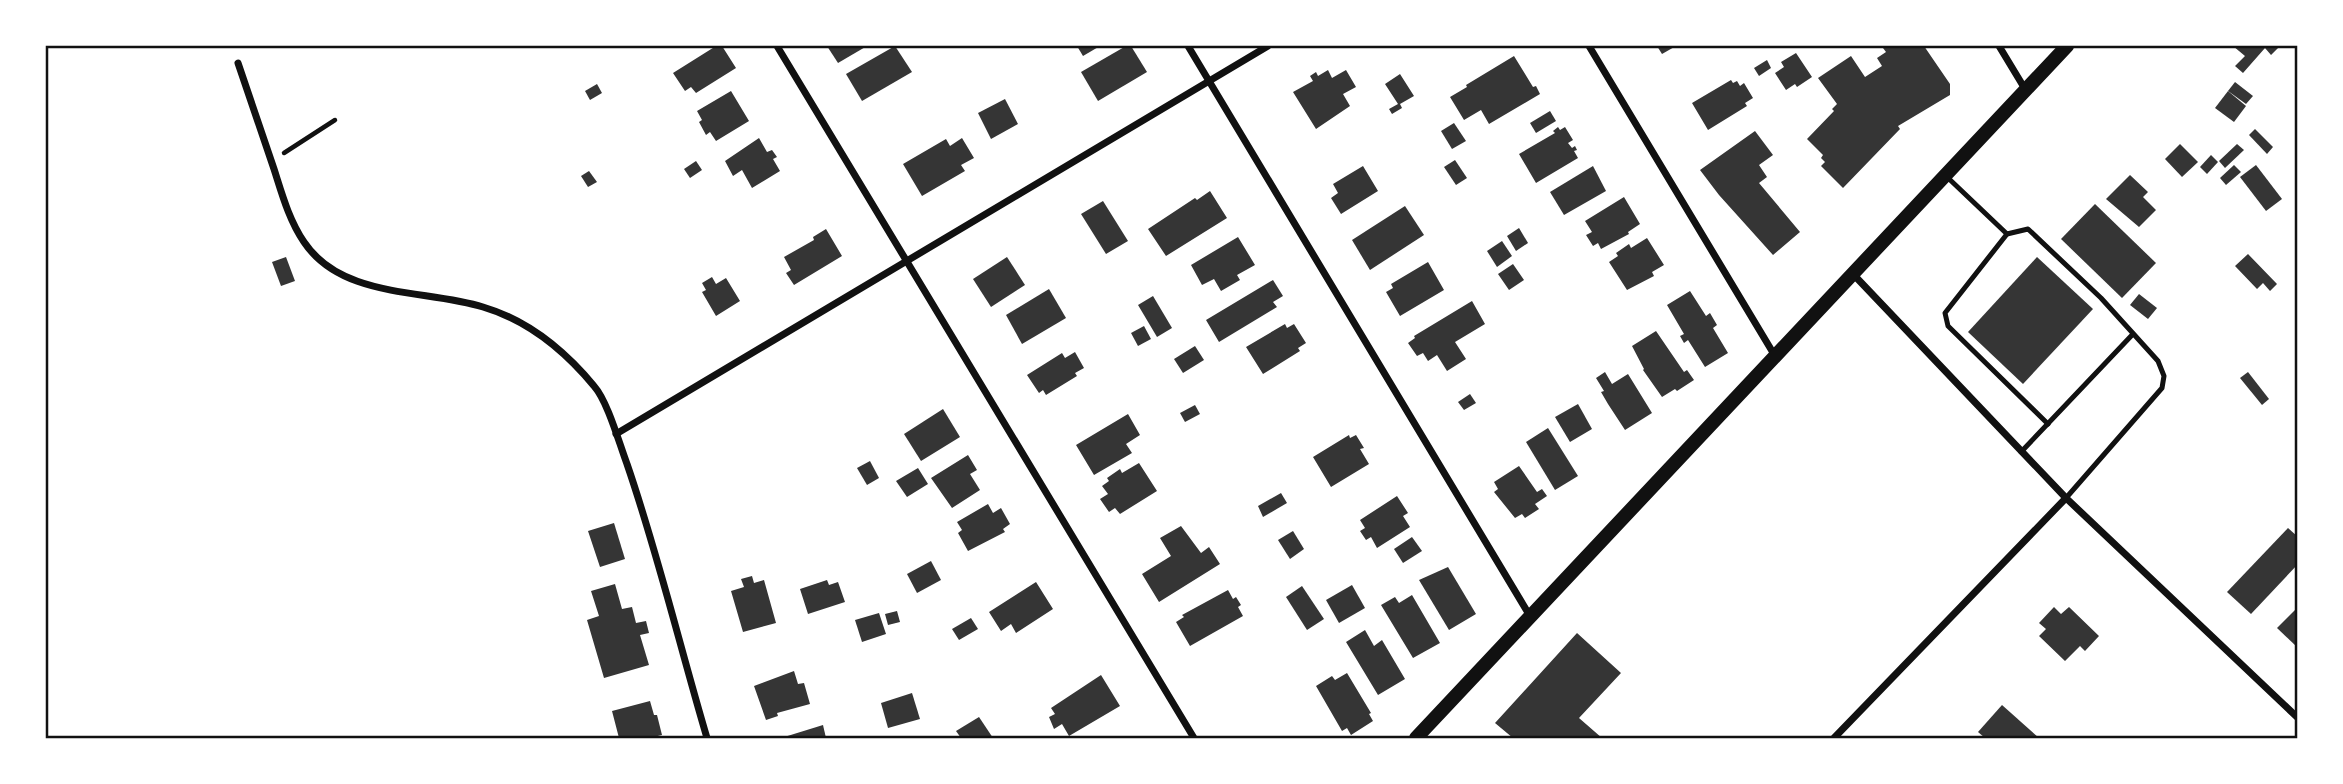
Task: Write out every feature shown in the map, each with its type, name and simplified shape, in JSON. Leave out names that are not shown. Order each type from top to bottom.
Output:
[{"type":"main road","points":[[1416,738],[2067,46]]},
{"type":"street","points":[[777,46],[1194,738]]},
{"type":"street","points":[[1188,46],[1531,617]]},
{"type":"street","points":[[617,434],[1268,46]]},
{"type":"street","points":[[1589,46],[1776,356]]},
{"type":"street","points":[[1999,46],[2025,89]]},
{"type":"street","points":[[238,63],[291,219],[304,243],[320,261],[342,275],[371,285],[483,307],[519,321],[563,352],[596,388],[617,434],[640,502],[707,738]]},
{"type":"street","points":[[1853,274],[2066,498],[2298,718]]},
{"type":"street","points":[[1834,738],[2066,498]]},
{"type":"lane","points":[[1945,175],[2007,234]]},
{"type":"lane","points":[[2048,424],[1948,326],[1945,313],[2007,234],[2028,229],[2101,298],[2158,361],[2164,376],[2162,388],[2066,498]]},
{"type":"lane","points":[[2021,452],[2133,334]]},
{"type":"path","points":[[271,161],[335,120]]},
{"type":"building","points":[[716,46],[722,46],[736,68],[696,93],[691,87],[685,91],[673,73]]},
{"type":"building","points":[[827,46],[867,46],[838,63]]},
{"type":"building","points":[[895,46],[912,72],[862,101],[846,74]]},
{"type":"building","points":[[1077,46],[1100,46],[1083,56]]},
{"type":"building","points":[[1126,46],[1131,46],[1147,72],[1098,101],[1081,72]]},
{"type":"building","points":[[1657,46],[1676,46],[1662,54]]},
{"type":"building","points":[[1924,46],[1950,84],[1950,95],[1898,126],[1900,129],[1843,188],[1821,166],[1825,162],[1821,158],[1823,155],[1807,139],[1834,111],[1832,109],[1837,104],[1818,78],[1851,56],[1865,77],[1882,66],[1877,58],[1886,52],[1883,48]]},
{"type":"building","points":[[2233,46],[2280,46],[2271,55],[2265,48],[2243,73],[2235,66],[2245,56]]},
{"type":"building","points":[[1796,53],[1812,77],[1797,87],[1795,84],[1786,90],[1775,73],[1784,67],[1781,62]]},
{"type":"building","points":[[1514,56],[1540,94],[1489,124],[1481,110],[1464,120],[1450,97]]},
{"type":"building","points":[[1767,60],[1771,68],[1759,76],[1754,68]]},
{"type":"building","points":[[1328,70],[1332,78],[1346,70],[1356,87],[1343,94],[1350,106],[1316,129],[1293,92],[1313,81],[1310,76],[1316,72],[1318,76]]},
{"type":"building","points":[[1400,74],[1414,96],[1400,104],[1402,108],[1392,114],[1389,109],[1398,104],[1385,84]]},
{"type":"building","points":[[1731,80],[1733,83],[1737,81],[1740,86],[1744,83],[1753,98],[1745,103],[1747,106],[1708,130],[1692,103]]},
{"type":"building","points":[[2235,82],[2253,96],[2246,104],[2228,91]]},
{"type":"building","points":[[597,84],[602,93],[590,100],[585,91]]},
{"type":"building","points":[[731,91],[749,121],[716,141],[710,132],[706,135],[697,111]]},
{"type":"building","points":[[2228,91],[2246,106],[2234,122],[2215,108]]},
{"type":"building","points":[[1005,99],[1018,124],[991,139],[978,113]]},
{"type":"building","points":[[1550,111],[1556,121],[1536,133],[1530,123]]},
{"type":"building","points":[[1454,123],[1466,141],[1452,149],[1441,131]]},
{"type":"building","points":[[1558,127],[1560,130],[1565,127],[1573,140],[1568,143],[1572,148],[1575,146],[1577,150],[1574,151],[1578,158],[1536,183],[1519,154],[1555,133],[1553,131]]},
{"type":"building","points":[[2255,129],[2273,147],[2267,154],[2249,135]]},
{"type":"building","points":[[1755,131],[1773,155],[1759,165],[1767,177],[1759,183],[1800,232],[1773,255],[1700,170]]},
{"type":"building","points":[[759,138],[767,152],[772,150],[777,157],[773,159],[780,171],[752,188],[742,170],[733,176],[725,161]]},
{"type":"building","points":[[962,138],[974,158],[961,165],[965,171],[922,196],[903,164],[946,139],[950,146]]},
{"type":"building","points":[[2180,144],[2198,162],[2182,177],[2165,159]]},
{"type":"building","points":[[2237,144],[2244,150],[2225,168],[2219,161]]},
{"type":"building","points":[[2211,155],[2218,162],[2207,174],[2200,167]]},
{"type":"building","points":[[1455,160],[1467,178],[1456,185],[1444,167]]},
{"type":"building","points":[[696,161],[702,170],[690,178],[684,169]]},
{"type":"building","points":[[2234,165],[2241,172],[2226,185],[2220,178]]},
{"type":"building","points":[[2256,165],[2282,199],[2266,211],[2240,177]]},
{"type":"building","points":[[1363,166],[1378,191],[1341,214],[1331,198],[1338,193],[1333,184]]},
{"type":"building","points":[[1593,166],[1606,191],[1564,215],[1550,192]]},
{"type":"building","points":[[589,171],[597,182],[588,187],[581,176]]},
{"type":"building","points":[[2130,175],[2148,192],[2143,197],[2156,210],[2139,227],[2106,199]]},
{"type":"building","points":[[1210,191],[1227,218],[1166,256],[1148,229]]},
{"type":"building","points":[[1624,197],[1640,224],[1628,232],[1629,234],[1601,249],[1598,243],[1593,246],[1586,235],[1592,232],[1585,221]]},
{"type":"building","points":[[1103,201],[1128,241],[1106,254],[1081,214]]},
{"type":"building","points":[[2095,204],[2156,263],[2122,298],[2061,239]]},
{"type":"building","points":[[1405,206],[1424,235],[1370,270],[1352,240]]},
{"type":"building","points":[[1519,228],[1528,243],[1516,251],[1507,236]]},
{"type":"building","points":[[826,229],[842,256],[794,285],[786,273],[791,270],[784,257],[814,240],[813,237]]},
{"type":"building","points":[[1238,237],[1255,265],[1237,275],[1240,280],[1221,291],[1214,279],[1202,285],[1191,265]]},
{"type":"building","points":[[1647,238],[1664,265],[1652,272],[1654,276],[1627,290],[1609,262],[1629,244],[1631,248]]},
{"type":"building","points":[[1502,241],[1512,256],[1497,267],[1487,251]]},
{"type":"building","points":[[2248,254],[2277,284],[2270,291],[2263,283],[2257,289],[2235,266]]},
{"type":"building","points":[[286,257],[295,281],[281,286],[272,262]]},
{"type":"building","points":[[1007,257],[1025,285],[991,307],[973,279]]},
{"type":"building","points":[[2037,257],[2093,309],[2023,384],[1968,332]]},
{"type":"building","points":[[1428,262],[1444,290],[1400,316],[1386,292],[1393,288],[1391,284]]},
{"type":"building","points":[[1513,264],[1524,280],[1509,290],[1498,274]]},
{"type":"building","points":[[712,277],[716,284],[726,278],[740,301],[716,316],[702,292],[706,290],[702,283]]},
{"type":"building","points":[[1273,280],[1283,296],[1273,302],[1277,307],[1219,342],[1206,320]]},
{"type":"building","points":[[1049,289],[1066,318],[1022,344],[1006,315]]},
{"type":"building","points":[[1690,291],[1706,316],[1710,313],[1717,325],[1713,328],[1728,353],[1705,367],[1688,340],[1684,343],[1680,336],[1684,334],[1667,305]]},
{"type":"building","points":[[2139,294],[2157,308],[2148,319],[2130,305]]},
{"type":"building","points":[[1153,296],[1172,328],[1157,337],[1138,305]]},
{"type":"building","points":[[1472,301],[1485,324],[1455,342],[1466,359],[1447,371],[1437,355],[1428,361],[1423,353],[1417,356],[1408,343],[1414,336]]},
{"type":"building","points":[[1285,324],[1287,328],[1294,324],[1306,343],[1298,348],[1300,351],[1263,374],[1246,347]]},
{"type":"building","points":[[1144,326],[1151,339],[1138,346],[1131,333]]},
{"type":"building","points":[[1656,331],[1684,372],[1687,370],[1694,380],[1662,397],[1643,370],[1632,346]]},
{"type":"building","points":[[1195,346],[1204,360],[1183,373],[1174,359]]},
{"type":"building","points":[[1075,352],[1084,368],[1075,373],[1077,376],[1046,395],[1043,390],[1039,393],[1027,375],[1062,353],[1065,358]]},
{"type":"building","points":[[1605,372],[1612,384],[1628,374],[1652,413],[1625,430],[1601,392],[1604,391],[1596,378]]},
{"type":"building","points":[[2248,372],[2269,399],[2262,405],[2240,378]]},
{"type":"building","points":[[1470,394],[1476,403],[1464,410],[1458,402]]},
{"type":"building","points":[[1578,404],[1592,429],[1570,442],[1555,417]]},
{"type":"building","points":[[1195,405],[1200,414],[1185,422],[1180,413]]},
{"type":"building","points":[[943,409],[960,437],[921,461],[904,434]]},
{"type":"building","points":[[1128,414],[1140,435],[1126,444],[1132,453],[1094,475],[1076,445]]},
{"type":"building","points":[[1548,428],[1578,476],[1555,490],[1526,442]]},
{"type":"building","points":[[1349,435],[1350,438],[1356,435],[1369,464],[1331,487],[1313,457]]},
{"type":"building","points":[[968,455],[977,470],[970,474],[980,490],[952,508],[931,478]]},
{"type":"building","points":[[870,461],[879,478],[867,485],[857,468]]},
{"type":"building","points":[[1139,463],[1157,491],[1120,514],[1115,508],[1109,512],[1100,499],[1108,494],[1102,486],[1109,481],[1107,478],[1120,469],[1122,473]]},
{"type":"building","points":[[1519,466],[1537,492],[1542,489],[1547,496],[1535,504],[1539,509],[1525,518],[1522,514],[1515,518],[1494,492],[1498,489],[1494,482]]},
{"type":"building","points":[[918,468],[928,484],[907,497],[896,481]]},
{"type":"building","points":[[1281,493],[1287,503],[1263,517],[1258,506]]},
{"type":"building","points":[[1397,496],[1408,513],[1403,516],[1410,527],[1377,548],[1371,537],[1366,540],[1360,531],[1365,528],[1360,520]]},
{"type":"building","points":[[988,504],[993,513],[1001,508],[1010,524],[1003,529],[1005,532],[968,551],[958,533],[962,530],[957,522]]},
{"type":"building","points":[[614,523],[625,559],[600,567],[588,531]]},
{"type":"building","points":[[1181,526],[1201,553],[1209,547],[1220,564],[1159,602],[1142,574],[1171,556],[1160,538]]},
{"type":"building","points":[[2288,528],[2298,537],[2298,564],[2251,614],[2227,592]]},
{"type":"building","points":[[1293,531],[1304,549],[1290,559],[1278,540]]},
{"type":"building","points":[[1412,537],[1422,551],[1403,563],[1394,549]]},
{"type":"building","points":[[931,561],[941,580],[917,593],[907,574]]},
{"type":"building","points":[[1448,567],[1476,614],[1449,630],[1419,580]]},
{"type":"building","points":[[752,576],[754,583],[764,580],[776,623],[743,632],[731,591],[744,587],[741,579]]},
{"type":"building","points":[[827,580],[829,585],[838,582],[845,602],[808,614],[800,589]]},
{"type":"building","points":[[1036,582],[1053,609],[1016,633],[1011,624],[1001,631],[989,612]]},
{"type":"building","points":[[615,584],[622,609],[632,607],[636,623],[646,621],[649,633],[640,635],[649,665],[604,678],[587,620],[599,616],[591,591]]},
{"type":"building","points":[[1352,585],[1365,608],[1339,623],[1326,600]]},
{"type":"building","points":[[1302,586],[1324,619],[1307,630],[1286,597]]},
{"type":"building","points":[[1228,590],[1233,599],[1236,597],[1241,605],[1238,607],[1243,616],[1190,646],[1176,622],[1184,617],[1182,615]]},
{"type":"building","points":[[1412,595],[1440,643],[1413,658],[1381,605],[1395,597],[1399,603]]},
{"type":"building","points":[[2054,607],[2061,614],[2069,607],[2099,636],[2085,651],[2080,646],[2065,661],[2039,636],[2046,629],[2039,623]]},
{"type":"building","points":[[2298,607],[2298,648],[2277,628]]},
{"type":"building","points":[[897,611],[900,622],[888,625],[885,614]]},
{"type":"building","points":[[879,613],[886,634],[862,642],[855,620]]},
{"type":"building","points":[[971,618],[978,629],[959,640],[952,629]]},
{"type":"building","points":[[1365,630],[1374,646],[1382,640],[1405,679],[1378,695],[1346,642]]},
{"type":"building","points":[[1577,633],[1621,673],[1579,718],[1602,738],[1513,738],[1495,723]]},
{"type":"building","points":[[794,671],[798,684],[804,683],[810,704],[777,713],[778,716],[766,720],[754,686]]},
{"type":"building","points":[[1347,673],[1373,721],[1351,735],[1347,728],[1342,731],[1316,686],[1332,676],[1335,680]]},
{"type":"building","points":[[1101,675],[1120,706],[1069,736],[1062,724],[1054,729],[1049,717],[1055,714],[1051,708]]},
{"type":"building","points":[[912,693],[920,719],[888,728],[881,703]]},
{"type":"building","points":[[650,701],[662,735],[619,738],[612,711]]},
{"type":"building","points":[[2002,705],[2039,738],[1985,738],[1978,732]]},
{"type":"building","points":[[979,717],[993,738],[961,738],[956,731]]},
{"type":"building","points":[[823,725],[826,738],[781,738]]}]
